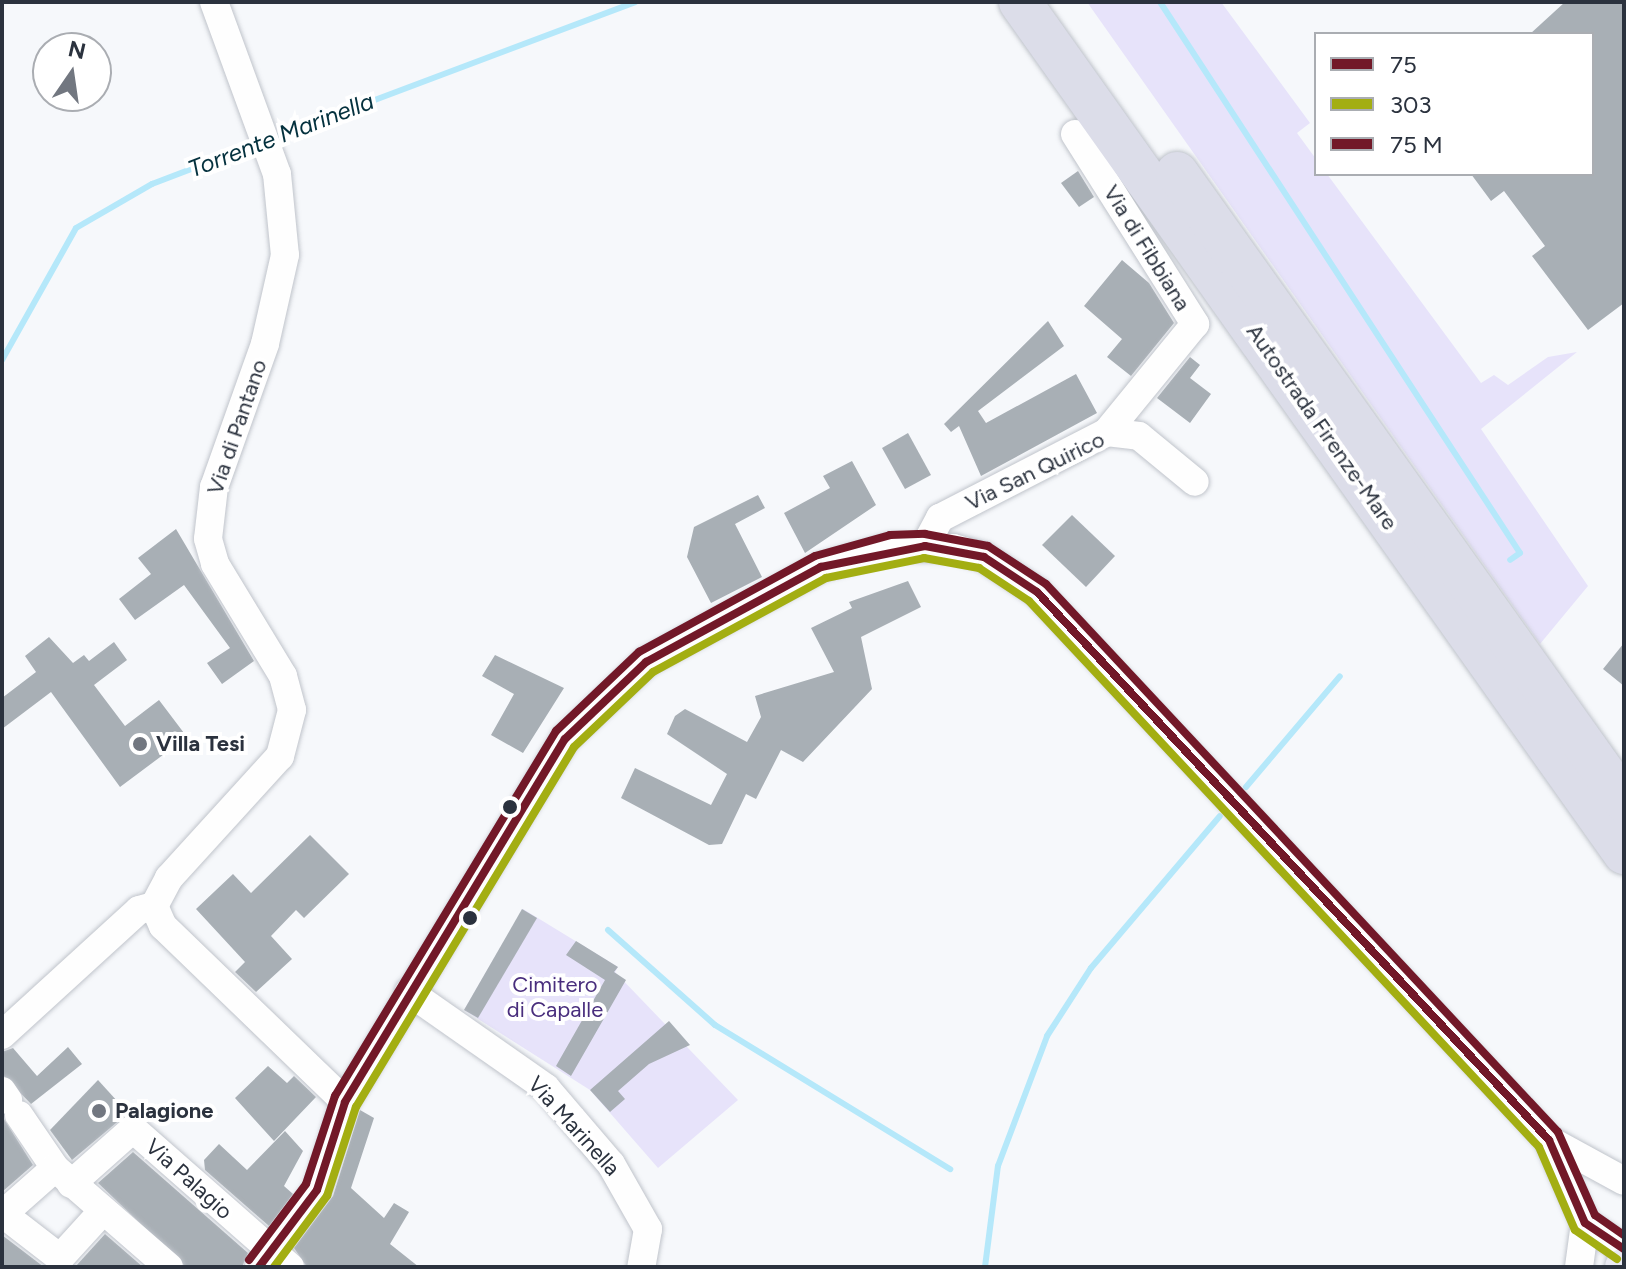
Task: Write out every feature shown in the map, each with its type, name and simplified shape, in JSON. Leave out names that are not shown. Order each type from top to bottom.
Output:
[{"type":"highway","name":"Autostrada Firenze-Mare","points":[[1020,2],[1624,853]]},
{"type":"highway","name":"Autostrada Firenze-Mare","points":[[1054,2],[1624,801]]},
{"type":"street","name":"Via di Pantano","points":[[154,906],[169,878],[262,780],[289,732],[283,676],[215,564],[208,539],[214,487],[280,293],[285,255],[277,174],[214,2]]},
{"type":"street","name":"Via di Fibbiana","points":[[1075,134],[1195,324],[1107,432]]},
{"type":"street","name":"Via San Quirico","points":[[925,546],[940,518],[1107,432],[1139,436],[1195,482]]},
{"type":"street","points":[[273,1262],[317,1190],[345,1102],[565,739],[616,685],[821,567],[892,547],[925,546],[984,557],[1037,592],[1549,1140],[1620,1183]]},
{"type":"street","points":[[2,1035],[139,910],[154,906],[163,926],[345,1102]]},
{"type":"street","name":"Via Marinella","points":[[409,992],[546,1088],[611,1164],[648,1229],[641,1267]]},
{"type":"street","points":[[10,1102],[63,1176],[100,1214],[169,1267]]},
{"type":"street","name":"Via Palagio","points":[[63,1176],[133,1129],[273,1262]]},
{"type":"street","points":[[1549,1140],[1585,1223],[1579,1267]]},
{"type":"street","points":[[63,1176],[3,1214],[67,1262],[100,1214]]},
{"type":"street","points":[[1585,1223],[1624,1249]]},
{"type":"green space","points":[[1087,2],[1221,2],[1310,123],[1297,133],[1314,156],[1314,176],[1328,176],[1481,383],[1494,375],[1508,385],[1548,357],[1577,352],[1481,429],[1588,586],[1540,644]]},
{"type":"green space","name":"Cimitero di Capalle","points":[[523,909],[618,967],[615,972],[738,1100],[658,1168],[590,1090],[464,1010]]},
{"type":"building","points":[[1565,2],[1624,2],[1624,303],[1588,330],[1532,256],[1545,246],[1504,191],[1491,201],[1472,176],[1594,176],[1594,32],[1532,32]]},
{"type":"building","points":[[1078,171],[1094,197],[1079,207],[1061,183]]},
{"type":"building","points":[[1122,260],[1149,283],[1174,323],[1131,376],[1107,357],[1122,339],[1084,306]]},
{"type":"building","points":[[1048,321],[1064,346],[978,411],[986,423],[1076,374],[1097,413],[981,476],[959,426],[951,432],[944,424]]},
{"type":"building","points":[[1190,357],[1200,365],[1190,378],[1211,394],[1190,423],[1157,398]]},
{"type":"building","points":[[908,433],[931,475],[905,489],[882,448]]},
{"type":"building","points":[[852,461],[876,505],[805,553],[784,513],[830,488],[823,476]]},
{"type":"building","points":[[758,495],[765,508],[735,524],[762,577],[711,603],[687,557],[694,527]]},
{"type":"building","points":[[1072,515],[1115,556],[1086,587],[1042,545]]},
{"type":"building","points":[[176,529],[254,661],[222,684],[207,663],[230,648],[184,585],[135,620],[119,599],[151,574],[138,558]]},
{"type":"building","points":[[908,581],[921,607],[861,637],[872,689],[803,762],[781,750],[756,799],[746,794],[722,844],[709,845],[621,798],[635,768],[711,805],[727,774],[667,734],[675,716],[685,709],[747,742],[761,717],[755,696],[834,672],[811,628],[852,608],[849,602]]},
{"type":"building","points":[[49,637],[73,663],[84,655],[89,661],[114,642],[127,660],[94,685],[125,726],[159,700],[187,737],[120,787],[51,692],[2,729],[2,698],[36,672],[25,656]]},
{"type":"building","points":[[1624,643],[1624,686],[1603,669]]},
{"type":"building","points":[[495,655],[564,688],[523,753],[491,735],[514,694],[482,676]]},
{"type":"building","points":[[310,835],[349,874],[304,918],[296,910],[271,936],[292,959],[256,992],[235,972],[245,962],[196,909],[233,874],[251,893]]},
{"type":"building","points":[[522,909],[537,918],[478,1018],[464,1010]]},
{"type":"building","points":[[576,941],[618,967],[614,972],[626,980],[571,1076],[556,1066],[605,980],[566,955]]},
{"type":"building","points":[[669,1021],[690,1045],[649,1064],[618,1091],[625,1099],[610,1112],[590,1090]]},
{"type":"building","points":[[68,1047],[82,1064],[31,1104],[2,1074],[2,1052],[13,1048],[37,1076]]},
{"type":"building","points":[[268,1066],[287,1083],[294,1076],[316,1097],[274,1141],[235,1098]]},
{"type":"building","points":[[98,1080],[128,1113],[72,1160],[50,1130]]},
{"type":"building","points":[[360,1110],[374,1118],[351,1188],[384,1218],[394,1203],[409,1212],[390,1244],[419,1267],[307,1267],[294,1248],[333,1196]]},
{"type":"building","points":[[2,1116],[33,1165],[2,1192]]},
{"type":"building","points":[[285,1131],[303,1151],[284,1186],[293,1194],[269,1226],[205,1170],[204,1160],[219,1144],[247,1170]]},
{"type":"building","points":[[133,1152],[248,1253],[242,1267],[186,1267],[98,1183]]},
{"type":"building","points":[[105,1234],[143,1267],[75,1267]]},
{"type":"building","points":[[2,1235],[44,1267],[2,1267]]},
{"type":"waterway","name":"Torrente Marinella","points":[[271,139],[635,2]]},
{"type":"waterway","points":[[1160,2],[1520,553],[1510,560]]},
{"type":"waterway","name":"Torrente Marinella","points":[[2,360],[76,228],[152,184],[257,144]]},
{"type":"waterway","points":[[1246,787],[1340,676]]},
{"type":"waterway","points":[[985,1267],[998,1166],[1047,1036],[1091,968],[1220,816]]},
{"type":"waterway","points":[[608,930],[715,1025],[950,1169]]},
{"type":"transit line","points":[[249,1260],[306,1184],[335,1096],[556,731],[639,652],[815,556],[890,535],[925,534],[988,546],[1046,584],[1558,1132],[1595,1215],[1624,1235]]},
{"type":"transit line","name":"75","points":[[259,1267],[317,1190],[345,1102],[565,739],[646,662],[821,567],[925,546],[984,557],[1037,592],[1549,1140],[1585,1223],[1624,1249]]},
{"type":"transit line","name":"303","points":[[274,1267],[327,1196],[356,1107],[574,747],[653,672],[826,578],[924,558],[979,568],[1029,601],[1539,1147],[1575,1230],[1617,1259]]},
{"type":"place","name":"Villa Tesi","points":[[140,744]]},
{"type":"place","name":"Palagione","points":[[99,1111]]}]
